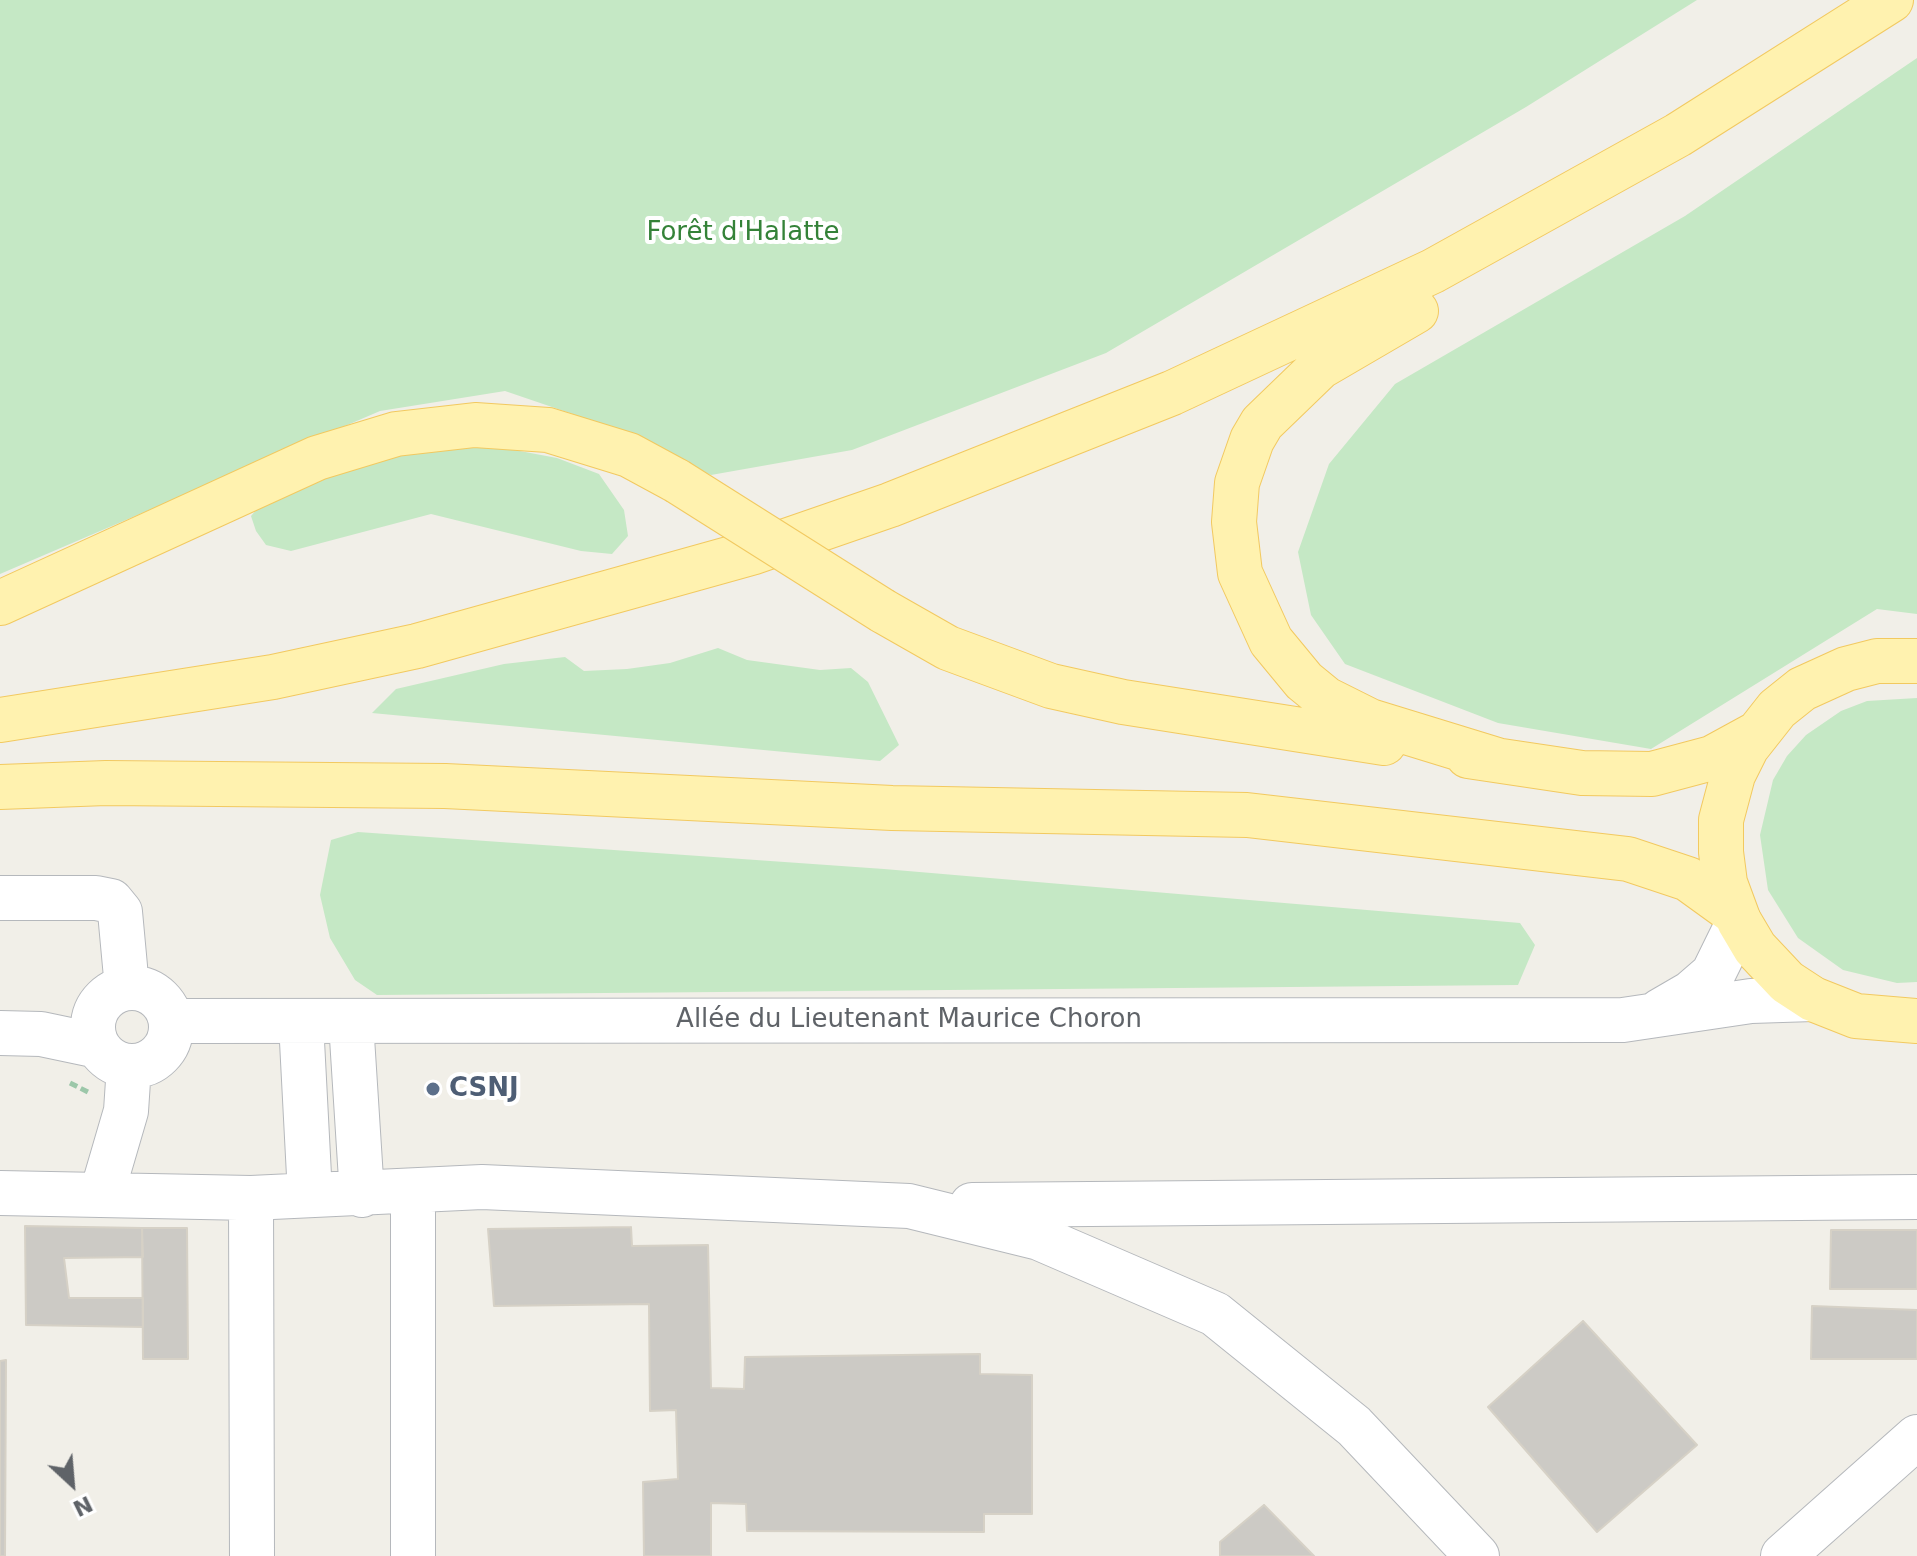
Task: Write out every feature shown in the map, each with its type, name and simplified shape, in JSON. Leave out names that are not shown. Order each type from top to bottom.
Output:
[{"type":"main road","points":[[0,746],[273,677],[517,621],[754,552],[890,505],[1137,407],[1271,349],[1478,248],[1727,106],[1883,6]]},
{"type":"main road","points":[[1497,760],[1351,713],[1326,699],[1286,662],[1260,623],[1249,598],[1236,549],[1234,522],[1237,483],[1252,440],[1278,406],[1320,367],[1381,329],[1558,237],[1643,185],[1767,98],[1883,6]]},
{"type":"main road","points":[[0,603],[317,458],[396,434],[475,425],[548,430],[629,455],[677,481],[883,611],[948,648],[993,667],[1083,694],[1607,775],[1652,774],[1712,758],[1756,734]]},
{"type":"main road","points":[[1917,661],[1877,661],[1830,674],[1789,699],[1756,734],[1733,775],[1721,820],[1722,868],[1737,917],[1765,960],[1787,982],[1813,999],[1870,1019],[1917,1021]]},
{"type":"main road","points":[[0,720],[273,677]]},
{"type":"main road","points":[[0,787],[106,783],[405,785],[892,808],[1247,815],[1628,859],[1688,879],[1737,917]]},
{"type":"street","points":[[0,898],[96,898],[111,901],[120,912],[127,988]]},
{"type":"street","name":"Allée du Lieutenant Maurice Choron","points":[[1647,1017],[1676,1004],[1704,983],[1720,964],[1737,917]]},
{"type":"street","points":[[4,1033],[41,1034],[113,1056],[155,1058],[165,1048],[171,1021],[160,1000],[140,988],[127,988],[109,995],[97,1009],[93,1028],[113,1056],[126,1111],[102,1193]]},
{"type":"street","name":"Allée du Lieutenant Maurice Choron","points":[[171,1021],[1623,1020],[1751,1001],[1813,999]]},
{"type":"street","points":[[301,1022],[310,1195]]},
{"type":"street","points":[[351,1022],[362,1195]]},
{"type":"street","points":[[0,1193],[251,1198],[482,1187],[909,1206],[1917,1197]]},
{"type":"street","points":[[413,1192],[413,1556]]},
{"type":"street","points":[[251,1198],[252,1556]]},
{"type":"street","points":[[909,1206],[1039,1238],[1215,1314],[1354,1426],[1477,1556]]},
{"type":"street","points":[[1783,1556],[1917,1437]]},
{"type":"green space","name":"Forêt d'Halatte","points":[[0,0],[1697,0],[1526,107],[1106,353],[852,450],[711,475],[593,421],[505,391],[380,411],[0,574]]},
{"type":"green space","points":[[1917,58],[1917,614],[1877,609],[1651,749],[1498,723],[1345,664],[1311,615],[1298,552],[1329,464],[1395,384],[1685,216]]},
{"type":"green space","points":[[488,445],[557,458],[599,474],[624,510],[628,536],[612,554],[581,551],[431,514],[291,551],[266,545],[256,531],[251,516],[270,494],[390,454]]},
{"type":"green space","points":[[718,648],[747,660],[820,670],[851,668],[868,682],[899,745],[880,761],[372,713],[396,689],[504,664],[565,657],[584,671],[627,669],[670,663]]},
{"type":"green space","points":[[1917,698],[1917,982],[1897,983],[1843,970],[1798,938],[1768,890],[1760,835],[1773,780],[1787,756],[1806,735],[1841,711],[1867,701]]},
{"type":"green space","points":[[358,832],[884,869],[1520,923],[1535,945],[1518,985],[377,995],[355,980],[330,938],[320,895],[331,840]]},
{"type":"building","points":[[25,1226],[142,1228],[143,1257],[64,1258],[69,1298],[143,1298],[143,1327],[26,1325]]},
{"type":"building","points":[[631,1227],[632,1246],[708,1245],[711,1388],[744,1389],[745,1357],[980,1354],[980,1374],[1032,1375],[1032,1514],[984,1514],[984,1532],[747,1531],[746,1504],[711,1503],[711,1556],[644,1556],[643,1482],[678,1479],[676,1410],[650,1411],[649,1304],[494,1306],[488,1229]]},
{"type":"building","points":[[142,1228],[187,1228],[188,1359],[143,1359]]},
{"type":"building","points":[[1831,1230],[1917,1230],[1917,1289],[1830,1289]]},
{"type":"building","points":[[1812,1306],[1917,1310],[1917,1359],[1811,1359]]},
{"type":"building","points":[[1583,1321],[1697,1445],[1597,1532],[1488,1407]]},
{"type":"building","points":[[6,1360],[5,1556],[0,1556],[0,1361]]},
{"type":"building","points":[[1264,1505],[1314,1556],[1220,1556],[1220,1542]]},
{"type":"place","name":"CSNJ","points":[[433,1089]]}]
